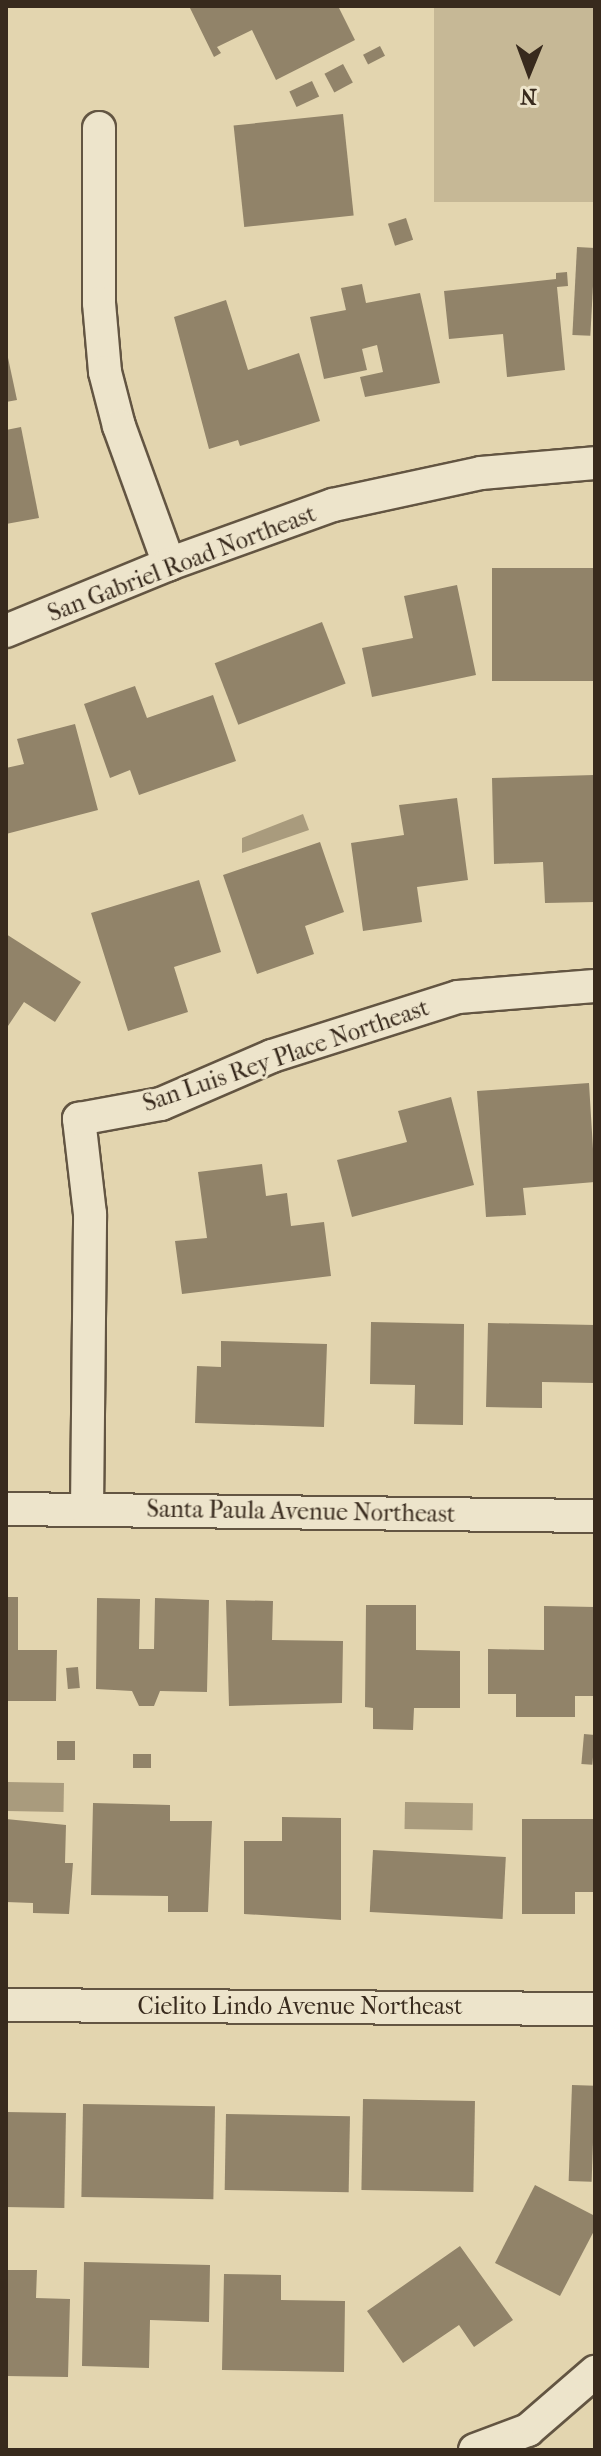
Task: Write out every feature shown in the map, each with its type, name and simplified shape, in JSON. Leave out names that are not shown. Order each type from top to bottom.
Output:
[{"type":"street","points":[[99,128],[99,303],[105,372],[169,564]]},
{"type":"street","name":"San Gabriel Road Northeast","points":[[6,631],[169,564],[333,505],[391,490],[481,473],[595,463]]},
{"type":"street","name":"San Luis Rey Place Northeast","points":[[87,1510],[90,1214],[79,1119],[161,1104],[272,1056],[458,997],[595,986]]},
{"type":"street","name":"Santa Paula Avenue Northeast","points":[[6,1509],[595,1516]]},
{"type":"street","name":"Cielito Lindo Avenue Northeast","points":[[6,2005],[595,2009]]},
{"type":"street","points":[[475,2450],[528,2430],[595,2372]]},
{"type":"shaded area","points":[[434,6],[595,6],[595,202],[434,202]]},
{"type":"shaded area","points":[[303,814],[309,830],[242,853],[242,838]]},
{"type":"shaded area","points":[[7,1782],[64,1783],[63,1812],[6,1811]]},
{"type":"shaded area","points":[[405,1802],[473,1803],[473,1830],[405,1829]]},
{"type":"building","points":[[189,6],[338,6],[355,40],[276,80],[252,30],[217,47],[221,53],[214,57]]},
{"type":"building","points":[[380,46],[385,56],[368,64],[363,55]]},
{"type":"building","points":[[343,64],[353,83],[334,92],[324,74]]},
{"type":"building","points":[[312,81],[319,96],[297,107],[289,92]]},
{"type":"building","points":[[343,114],[354,215],[244,227],[234,125]]},
{"type":"building","points":[[406,218],[413,240],[395,246],[388,224]]},
{"type":"building","points":[[577,247],[595,248],[590,336],[572,335]]},
{"type":"building","points":[[567,272],[568,286],[557,287],[565,370],[507,377],[503,334],[449,339],[444,291],[556,279],[556,273]]},
{"type":"building","points":[[362,284],[366,303],[420,293],[440,383],[365,397],[360,377],[383,372],[377,345],[362,349],[367,370],[324,379],[310,317],[346,310],[341,288]]},
{"type":"building","points":[[226,300],[248,370],[299,353],[320,421],[240,446],[238,440],[209,449],[174,317]]},
{"type":"building","points":[[6,354],[17,400],[6,402]]},
{"type":"building","points":[[21,427],[39,518],[6,524],[6,430]]},
{"type":"building","points":[[492,568],[595,568],[595,681],[492,681]]},
{"type":"building","points":[[457,585],[476,675],[372,697],[362,648],[413,638],[404,596]]},
{"type":"building","points":[[322,622],[346,684],[238,725],[215,663]]},
{"type":"building","points":[[135,686],[147,718],[213,695],[236,761],[139,795],[130,770],[110,778],[84,704]]},
{"type":"building","points":[[75,724],[98,810],[6,834],[6,768],[24,764],[17,739]]},
{"type":"building","points":[[594,775],[595,902],[545,903],[543,862],[494,864],[492,778]]},
{"type":"building","points":[[457,798],[468,880],[417,887],[422,922],[363,931],[351,843],[404,835],[399,805]]},
{"type":"building","points":[[320,842],[344,912],[305,926],[314,954],[257,974],[223,875]]},
{"type":"building","points":[[199,880],[221,952],[174,967],[188,1012],[128,1031],[91,913]]},
{"type":"building","points":[[6,934],[81,982],[55,1022],[24,1002],[6,1029]]},
{"type":"building","points":[[589,1083],[595,1182],[523,1188],[526,1215],[486,1217],[477,1091]]},
{"type":"building","points":[[451,1097],[474,1185],[352,1217],[337,1160],[407,1142],[398,1111]]},
{"type":"building","points":[[262,1164],[266,1196],[287,1193],[291,1226],[324,1222],[331,1276],[182,1294],[175,1241],[207,1238],[198,1172]]},
{"type":"building","points":[[371,1322],[464,1324],[463,1425],[414,1424],[415,1385],[370,1384]]},
{"type":"building","points":[[488,1323],[595,1325],[595,1383],[542,1382],[542,1408],[486,1407]]},
{"type":"building","points":[[221,1341],[327,1344],[324,1427],[195,1423],[197,1366],[221,1367]]},
{"type":"building","points":[[6,1597],[18,1597],[18,1650],[57,1650],[56,1701],[6,1701]]},
{"type":"building","points":[[97,1598],[140,1599],[139,1649],[154,1649],[155,1598],[209,1600],[207,1692],[160,1691],[154,1706],[139,1706],[132,1691],[96,1689]]},
{"type":"building","points":[[226,1600],[273,1601],[272,1640],[343,1641],[342,1703],[229,1706]]},
{"type":"building","points":[[366,1605],[416,1605],[416,1650],[460,1651],[460,1708],[414,1708],[413,1730],[373,1729],[373,1708],[365,1707]]},
{"type":"building","points":[[544,1606],[595,1607],[595,1696],[575,1696],[575,1717],[516,1717],[516,1694],[488,1694],[488,1649],[544,1650]]},
{"type":"building","points":[[78,1667],[80,1688],[68,1689],[66,1668]]},
{"type":"building","points":[[584,1734],[595,1735],[592,1765],[581,1764]]},
{"type":"building","points":[[57,1741],[75,1741],[75,1760],[57,1760]]},
{"type":"building","points":[[133,1754],[151,1754],[151,1768],[133,1768]]},
{"type":"building","points":[[93,1803],[170,1805],[170,1821],[212,1821],[208,1912],[168,1912],[168,1896],[91,1895]]},
{"type":"building","points":[[282,1817],[341,1818],[341,1920],[244,1914],[244,1841],[282,1841]]},
{"type":"building","points":[[6,1819],[66,1825],[65,1863],[73,1863],[69,1914],[33,1913],[33,1903],[6,1902]]},
{"type":"building","points":[[522,1819],[595,1819],[595,1892],[575,1892],[575,1914],[522,1914]]},
{"type":"building","points":[[373,1850],[506,1857],[503,1919],[370,1912]]},
{"type":"building","points":[[572,2085],[595,2086],[592,2182],[569,2181]]},
{"type":"building","points":[[363,2099],[475,2101],[473,2192],[361,2190]]},
{"type":"building","points":[[83,2104],[215,2106],[213,2199],[81,2197]]},
{"type":"building","points":[[6,2112],[66,2113],[64,2208],[6,2207]]},
{"type":"building","points":[[226,2114],[350,2116],[349,2192],[225,2190]]},
{"type":"building","points":[[535,2185],[595,2216],[595,2229],[560,2296],[495,2263]]},
{"type":"building","points":[[460,2246],[513,2320],[474,2347],[459,2325],[403,2363],[367,2311]]},
{"type":"building","points":[[84,2262],[210,2265],[209,2322],[150,2320],[149,2368],[82,2366]]},
{"type":"building","points":[[6,2270],[37,2270],[36,2298],[70,2299],[68,2377],[6,2376]]},
{"type":"building","points":[[224,2274],[281,2275],[281,2300],[345,2301],[344,2372],[222,2370]]}]
